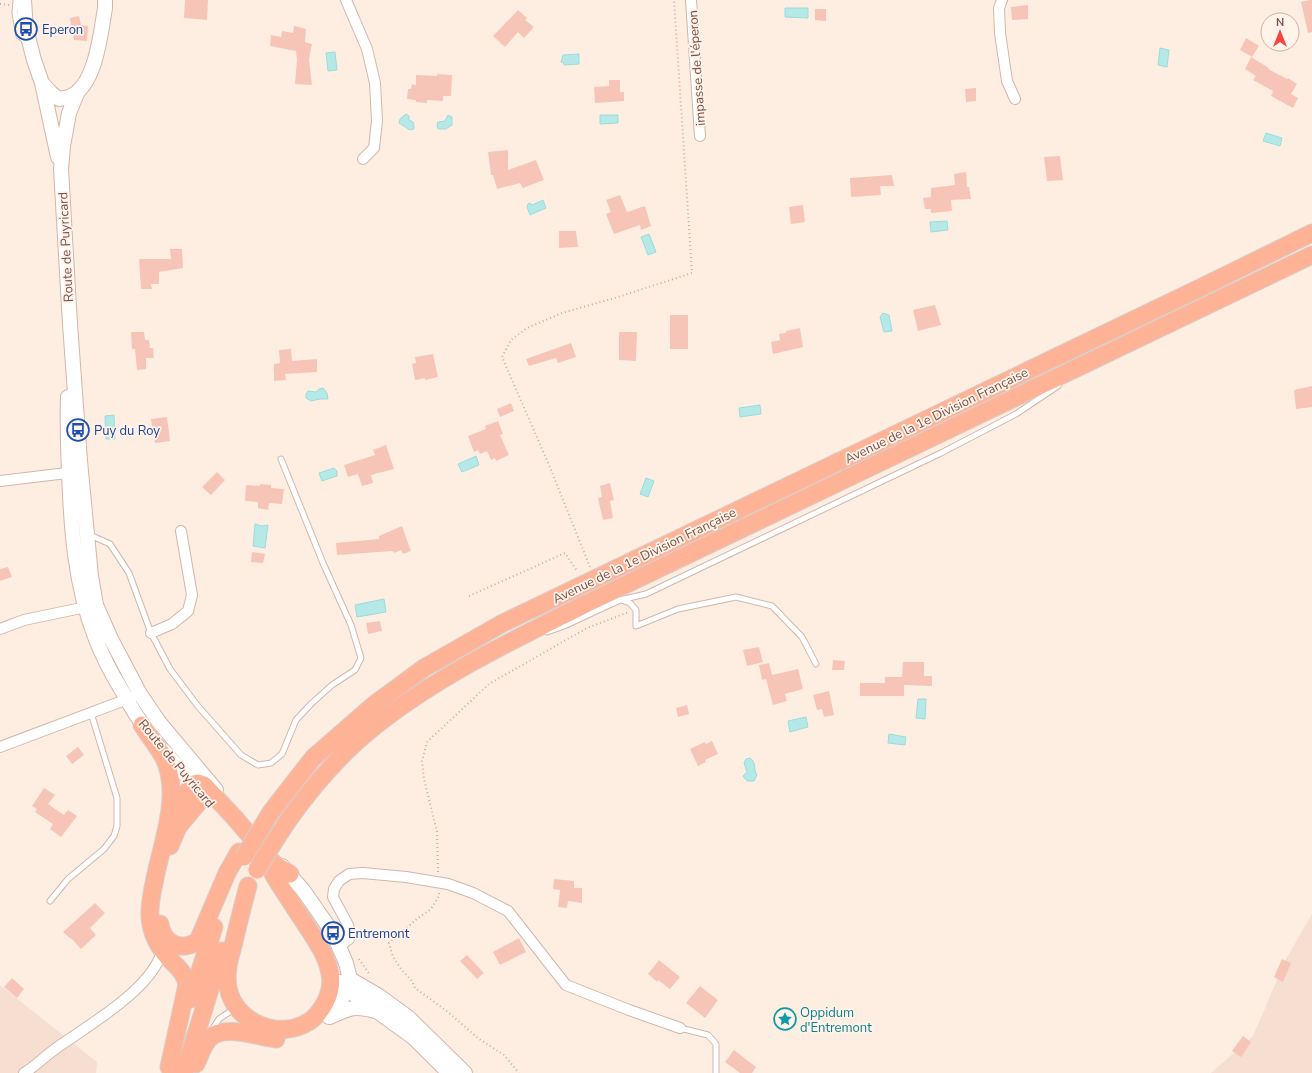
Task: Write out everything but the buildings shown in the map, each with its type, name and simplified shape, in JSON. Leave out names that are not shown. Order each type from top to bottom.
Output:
[{"type":"highway","name":"Avenue de la 1e Division Française","points":[[168,1070],[216,921],[227,892],[242,855],[269,810],[313,758],[375,704],[424,668],[503,623],[1195,291],[1312,233]]},
{"type":"highway","name":"Avenue de la 1e Division Française","points":[[248,886],[266,853],[299,805],[339,759],[374,726],[423,691],[456,670],[672,562],[1312,255]]},
{"type":"highway","points":[[142,725],[164,759],[171,785],[170,811],[150,906],[152,927],[155,937],[164,944],[186,978],[187,985],[168,1070]]},
{"type":"highway","points":[[170,811],[201,788]]},
{"type":"highway","points":[[201,788],[233,816],[274,864],[329,965],[341,982],[331,990],[317,1015],[310,1021],[294,1028],[274,1030],[254,1022],[237,1007],[228,988],[227,977],[231,953],[248,886]]},
{"type":"highway","points":[[164,944],[160,926],[159,903],[164,870],[171,844],[178,827],[201,788]]},
{"type":"highway","points":[[164,944],[168,941],[184,946],[192,945],[198,941],[227,873],[242,855]]},
{"type":"highway","points":[[184,1073],[228,934],[248,886]]},
{"type":"highway","points":[[192,1073],[208,1039],[213,1035],[232,1031],[285,1039],[298,1036],[319,1025],[329,1017]]},
{"type":"main road","name":"Route de Puyricard","points":[[24,0],[26,28],[44,90],[61,169]]},
{"type":"main road","name":"Route de Puyricard","points":[[105,0],[97,54],[87,81],[78,91],[69,113],[63,146],[61,169],[70,324],[67,411],[75,468],[85,507],[91,576],[91,606],[97,642],[111,672],[159,722],[282,878],[303,890],[333,933],[340,946],[346,963],[341,982]]},
{"type":"main road","points":[[44,90],[59,99],[72,96],[78,91]]},
{"type":"main road","name":"Route de Puyricard","points":[[75,468],[69,495],[75,559],[81,588],[103,623],[106,643],[134,697],[142,725],[176,765],[201,788]]},
{"type":"main road","points":[[134,697],[201,788]]},
{"type":"main road","points":[[341,982],[414,1038],[449,1073]]},
{"type":"main road","points":[[329,1017],[342,997],[341,982]]},
{"type":"main road","points":[[341,982],[379,996],[409,1018],[465,1073]]},
{"type":"main road","points":[[329,1017],[346,1009],[355,1008],[363,1008],[379,1012]]},
{"type":"street","points":[[346,0],[367,50],[375,83],[378,121],[374,148],[364,159]]},
{"type":"street","name":"impasse de l'éperon","points":[[691,0],[700,136]]},
{"type":"street","points":[[1002,0],[999,8],[1000,33],[1007,81],[1015,99]]},
{"type":"street","points":[[0,481],[75,468]]},
{"type":"street","points":[[71,514],[80,519],[81,530],[87,533]]},
{"type":"street","points":[[150,633],[172,624],[188,611],[192,595],[181,531]]},
{"type":"street","points":[[0,629],[24,620],[91,606]]},
{"type":"street","points":[[0,747],[134,697]]},
{"type":"street","points":[[340,946],[349,939],[350,932],[348,925],[333,897],[334,889],[339,880],[349,874],[364,873],[406,877],[448,884],[473,893],[508,911],[566,985],[680,1028]]},
{"type":"street","points":[[24,1073],[50,1052],[84,1030],[128,997],[148,976],[160,960],[164,944]]},
{"type":"street","points":[[200,1073],[204,1047]]},
{"type":"lane","points":[[16,0],[15,13],[19,36],[30,43]]},
{"type":"lane","points":[[1082,372],[1105,355]]},
{"type":"lane","points":[[543,633],[564,626],[620,600],[646,594],[942,453],[1016,414],[1064,383]]},
{"type":"lane","points":[[87,533],[92,537],[110,544],[129,573],[150,633],[170,669],[197,704],[240,755],[258,765],[271,763],[282,754],[296,720],[310,704],[332,684],[355,670],[361,658],[352,625],[323,563],[281,459]]},
{"type":"lane","points":[[69,495],[66,503],[66,512],[74,577],[81,588]]},
{"type":"lane","points":[[620,600],[630,603],[636,610],[636,626],[678,609],[736,597],[772,606],[802,637],[816,664]]},
{"type":"lane","points":[[488,653],[529,638]]},
{"type":"lane","points":[[50,902],[68,879],[104,849],[114,836],[117,826],[117,798],[91,713]]},
{"type":"lane","points":[[204,1047],[213,1027],[219,1019],[237,1007]]},
{"type":"lane","points":[[680,1028],[708,1035],[716,1044],[716,1073]]},
{"type":"path","points":[[590,582],[550,464],[502,356],[511,340],[527,328],[562,313],[625,295],[692,273],[674,0]]},
{"type":"path","points":[[469,596],[565,553],[590,582]]},
{"type":"path","points":[[519,1073],[504,1055],[480,1039],[448,1012],[415,988],[412,981],[393,957],[390,943],[418,918],[431,909],[439,896],[437,832],[424,779],[422,761],[427,742],[489,684],[586,628],[636,610]]},
{"type":"shaded area","points":[[1312,914],[1312,1073],[1211,1073],[1253,1036],[1286,959]]},
{"type":"shaded area","points":[[0,985],[97,1062],[96,1073],[0,1073]]},
{"type":"water","points":[[785,8],[808,8],[808,18],[785,17]]},
{"type":"water","points":[[1160,48],[1169,50],[1167,67],[1158,65]]},
{"type":"water","points":[[335,52],[337,70],[328,71],[326,53]]},
{"type":"water","points":[[579,54],[579,64],[564,65],[564,63],[561,62],[563,55]]},
{"type":"water","points":[[406,114],[409,116],[409,120],[413,122],[414,129],[410,130],[399,123],[400,119]]},
{"type":"water","points":[[448,115],[452,117],[452,125],[446,129],[438,129],[438,122],[445,121]]},
{"type":"water","points":[[600,115],[618,115],[618,123],[600,124]]},
{"type":"water","points":[[1266,133],[1282,138],[1280,146],[1263,141]]},
{"type":"water","points":[[543,200],[546,208],[530,215],[527,207],[528,204],[530,203],[532,205]]},
{"type":"water","points":[[947,221],[948,230],[931,232],[930,222]]},
{"type":"water","points":[[649,234],[656,252],[648,255],[641,237]]},
{"type":"water","points":[[883,313],[889,315],[892,331],[884,332],[880,317]]},
{"type":"water","points":[[323,388],[327,393],[328,399],[311,401],[306,398],[308,391],[316,392]]},
{"type":"water","points":[[760,405],[761,414],[740,417],[739,408]]},
{"type":"water","points":[[114,415],[115,439],[106,439],[105,416]]},
{"type":"water","points":[[476,456],[479,465],[462,472],[458,464]]},
{"type":"water","points":[[334,468],[337,471],[337,476],[322,481],[319,473]]},
{"type":"water","points":[[646,478],[654,481],[648,497],[640,494]]},
{"type":"water","points":[[255,524],[262,526],[268,525],[265,548],[253,546]]},
{"type":"water","points":[[384,599],[386,612],[357,617],[355,605]]},
{"type":"water","points":[[918,699],[926,699],[925,719],[916,718]]},
{"type":"water","points":[[806,717],[808,727],[790,732],[788,721]]},
{"type":"water","points":[[889,734],[906,737],[905,745],[888,743]]},
{"type":"water","points":[[750,758],[754,764],[757,775],[754,781],[747,781],[743,776],[747,772],[744,763],[746,759]]},
{"type":"place","name":"Eperon","points":[[26,29]]},
{"type":"place","name":"Puy du Roy","points":[[78,430]]},
{"type":"place","name":"Entremont","points":[[333,933]]},
{"type":"place","name":"Oppidum d'Entremont","points":[[785,1019]]}]
